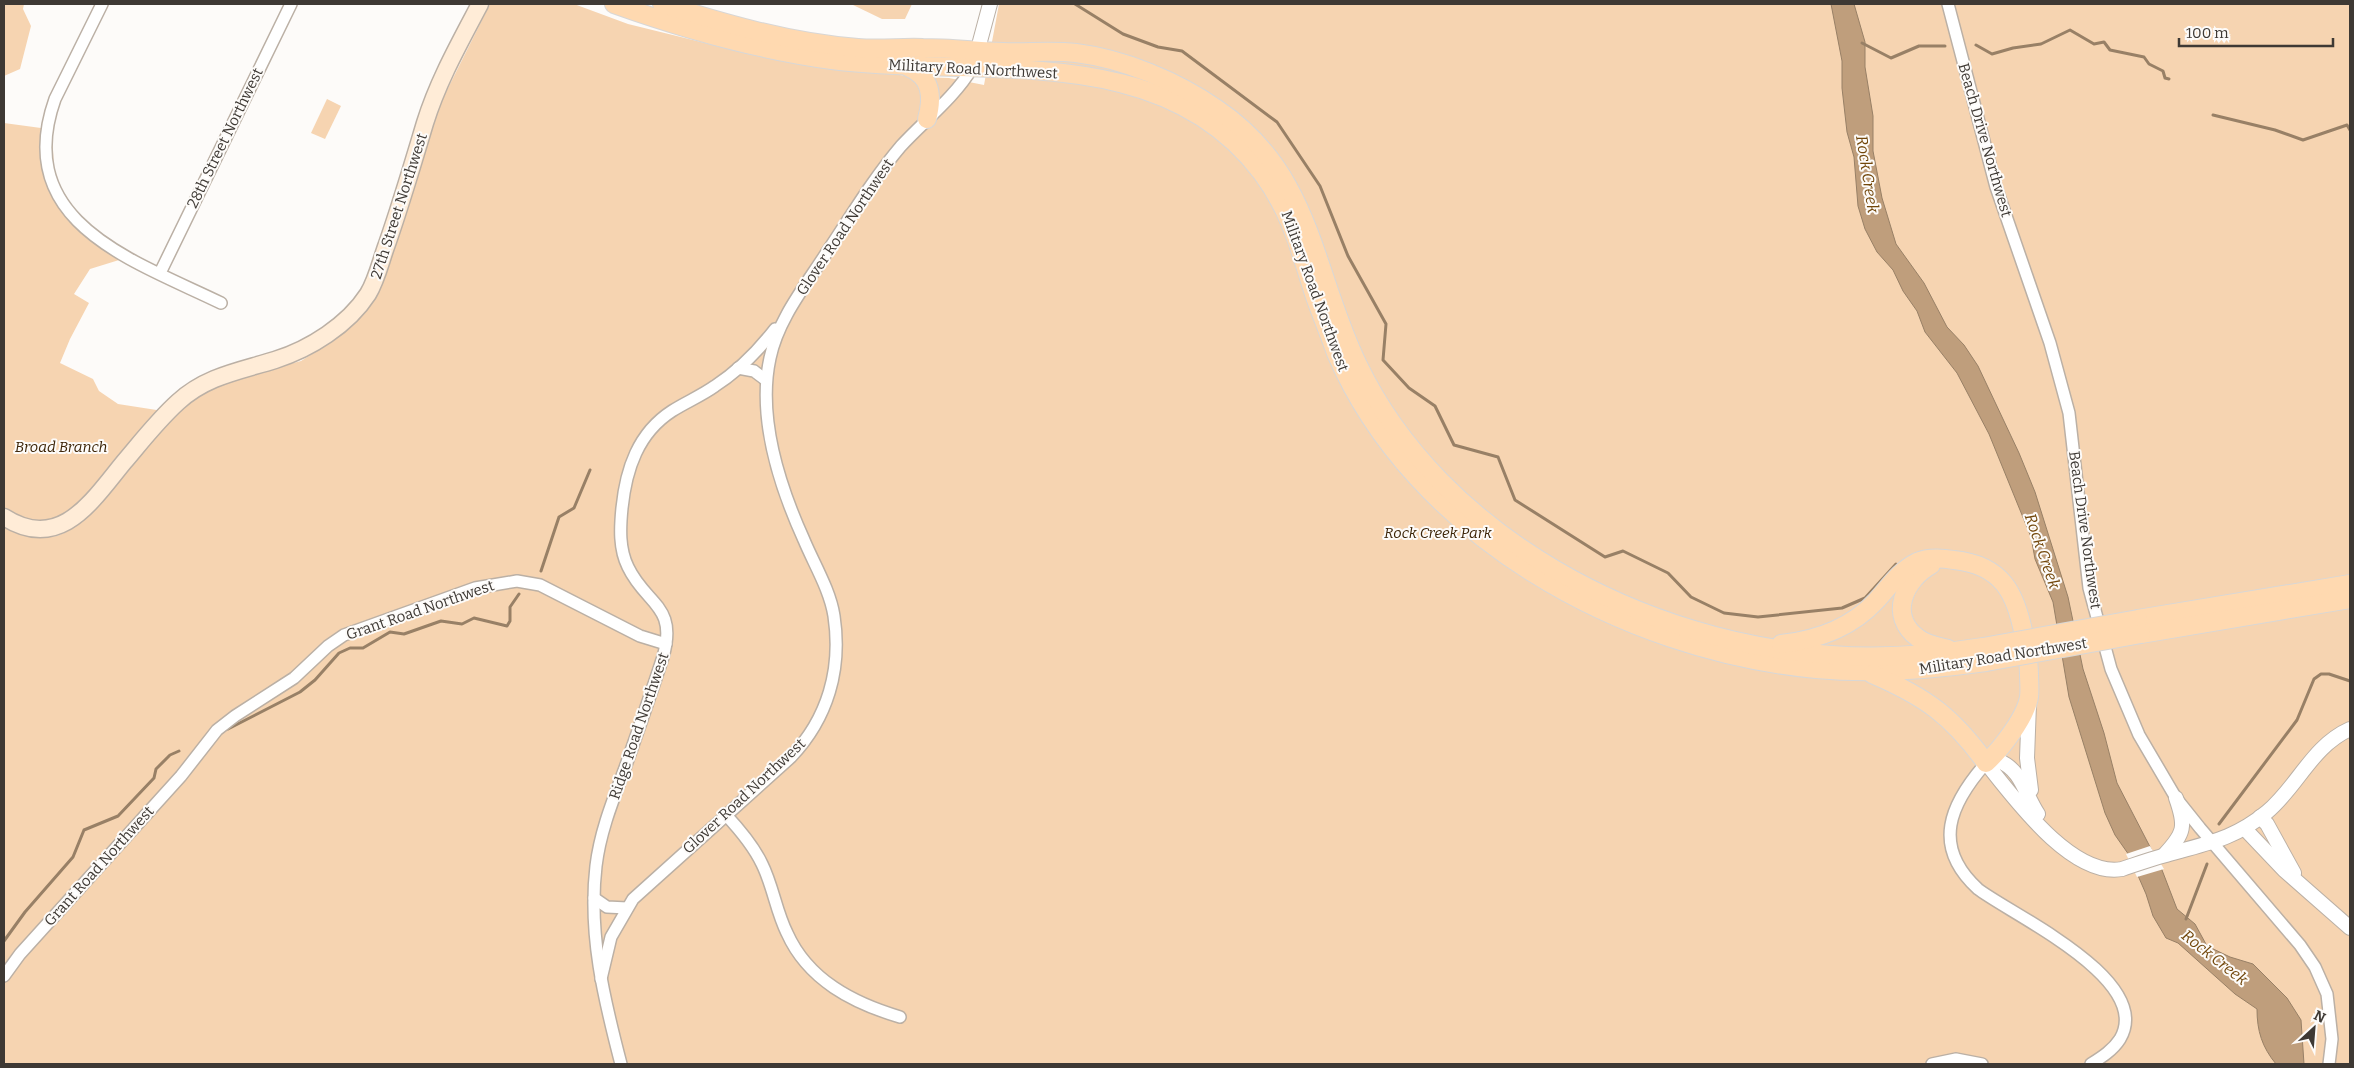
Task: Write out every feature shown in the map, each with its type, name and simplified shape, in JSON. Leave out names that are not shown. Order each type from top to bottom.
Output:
[{"type":"main road","name":"27th Street Northwest","points":[[4,518],[36,530],[51,529],[68,522],[90,503],[163,417],[190,392],[223,375],[291,354],[326,335],[357,307],[370,290],[377,275],[433,102],[480,4]]},
{"type":"main road","name":"Military Road Northwest","points":[[614,4],[676,24],[778,50],[832,60],[908,67],[1072,73],[1134,85],[1190,110],[1231,139],[1261,172],[1287,212],[1321,313],[1345,375],[1385,440],[1422,484],[1464,523],[1521,565],[1589,603],[1657,634],[1747,658],[1815,669],[1849,671],[1917,670],[2350,584]]},
{"type":"main road","name":"Military Road Northwest","points":[[662,4],[775,36],[832,45],[860,48],[1075,53],[1102,58],[1148,72],[1217,108],[1253,138],[1266,154],[1291,191],[1305,219],[1346,339],[1370,390],[1403,438],[1452,495],[1524,550],[1612,598],[1692,629],[1761,646],[1831,656],[1886,657],[1957,651],[1985,655]]},
{"type":"main road","points":[[908,67],[920,73],[931,91],[931,103],[927,119]]},
{"type":"main road","points":[[1945,559],[1924,569],[1913,578],[1904,593],[1902,611],[1909,629],[1919,639],[1932,645],[1957,651]]},
{"type":"main road","points":[[1761,646],[1791,643],[1830,632],[1852,622],[1865,612],[1905,569],[1922,560],[1945,559],[1973,563],[1989,571],[2005,584],[2014,598],[2020,613],[2029,664],[2029,697],[2026,708],[2010,734],[1986,763],[1955,724],[1933,705],[1915,694],[1872,674],[1849,671]]},
{"type":"main road","name":"Military Road Northwest","points":[[2139,627],[2350,599]]},
{"type":"street","points":[[102,4],[55,99],[48,123],[48,164],[52,181],[67,208],[86,230],[99,241],[221,303]]},
{"type":"street","name":"28th Street Northwest","points":[[160,273],[291,4]]},
{"type":"street","points":[[972,68],[990,4]]},
{"type":"street","name":"Beach Drive Northwest","points":[[1948,4],[1996,187],[2050,343],[2069,412],[2089,588],[2108,660],[2138,734],[2176,798],[2300,945],[2315,967],[2327,994],[2332,1039],[2329,1064]]},
{"type":"street","name":"Glover Road Northwest","points":[[601,979],[611,937],[627,908],[644,887],[787,761],[806,740],[825,707],[835,666],[834,615],[781,479],[768,418],[766,380],[773,346],[785,317],[875,179],[927,119],[963,83],[972,68]]},
{"type":"street","name":"Ridge Road Northwest","points":[[621,1064],[601,979],[595,941],[594,898],[596,866],[604,831],[666,644],[667,627],[662,612],[634,577],[623,553],[620,529],[627,474],[638,447],[653,426],[671,412],[713,388],[738,368],[761,346],[785,317]]},
{"type":"street","points":[[738,368],[754,371],[766,380]]},
{"type":"street","name":"Grant Road Northwest","points":[[4,976],[20,954],[180,776],[217,730],[235,716],[294,678],[328,646],[344,635],[475,588],[498,582],[524,581],[550,589],[640,636],[666,644]]},
{"type":"street","points":[[2029,697],[2028,768],[2038,814]]},
{"type":"street","points":[[1986,763],[2024,809],[2071,853],[2085,862],[2108,869],[2125,868],[2164,855],[2212,843],[2245,829],[2277,802],[2318,751],[2331,739],[2350,729]]},
{"type":"street","points":[[2048,832],[2026,794],[2021,780],[2012,768],[1999,760],[1986,763],[1967,786],[1954,812],[1951,831],[1955,860],[1968,880],[1978,890],[2086,958],[2114,990],[2123,1010],[2123,1029],[2120,1038],[2108,1052],[2091,1064]]},
{"type":"street","points":[[2164,855],[2174,844],[2184,826],[2184,818],[2176,798]]},
{"type":"street","points":[[726,814],[763,865],[787,934],[814,971],[836,990],[854,1001],[900,1017]]},
{"type":"street","points":[[2260,817],[2268,824],[2302,886]]},
{"type":"street","points":[[2245,829],[2284,870],[2350,928]]},
{"type":"street","points":[[594,898],[607,907],[627,908]]},
{"type":"street","points":[[1932,1064],[1956,1059],[1982,1064]]},
{"type":"green space","points":[[4,4],[24,4],[23,9],[31,26],[20,69],[4,76]]},
{"type":"green space","name":"Rock Creek Park","points":[[490,4],[574,4],[628,24],[758,56],[818,67],[949,78],[984,85],[999,4],[2350,4],[2350,1064],[4,1064],[4,527],[33,538],[57,536],[66,532],[89,516],[129,467],[186,403],[226,381],[301,361],[334,340],[356,320],[439,106]]},
{"type":"green space","points":[[851,4],[912,4],[905,19],[882,19]]},
{"type":"green space","points":[[327,99],[341,106],[325,139],[311,133]]},
{"type":"green space","name":"Broad Branch","points":[[4,123],[52,131],[54,168],[60,187],[72,205],[77,218],[132,256],[90,269],[74,294],[89,303],[60,363],[93,379],[99,391],[118,404],[163,411],[115,469],[56,524],[23,523],[4,511]]},
{"type":"water","name":"Rock Creek","points":[[1831,4],[1854,4],[1865,42],[1865,67],[1873,116],[1873,151],[1882,198],[1896,244],[1924,283],[1947,327],[1964,345],[1978,366],[2035,492],[2068,597],[2083,669],[2104,733],[2117,783],[2162,870],[2177,909],[2195,924],[2207,946],[2230,957],[2253,964],[2287,998],[2301,1020],[2304,1064],[2276,1064],[2261,1038],[2257,1009],[2235,994],[2178,943],[2166,938],[2153,916],[2146,894],[2129,855],[2115,835],[2105,813],[2069,697],[2053,602],[2035,559],[2031,537],[1989,434],[1957,373],[1925,332],[1917,311],[1903,291],[1893,270],[1877,252],[1865,229],[1858,206],[1854,157],[1847,132],[1842,88],[1842,61]]},
{"type":"pier","points":[[2150,846],[2164,869],[2137,877],[2126,854]]},
{"type":"waterway","points":[[1075,4],[1123,34],[1158,47],[1182,51],[1277,122],[1320,186],[1348,256],[1386,324],[1383,360],[1409,388],[1435,406],[1454,445],[1498,457],[1515,500],[1605,557],[1623,551],[1668,573],[1691,597],[1724,613],[1758,617],[1842,608],[1865,598],[1896,564]]},
{"type":"waterway","points":[[1976,45],[1992,54],[2013,48],[2041,44],[2070,30],[2094,44],[2104,42],[2110,50],[2144,57],[2149,64],[2163,71],[2165,78],[2169,79]]},
{"type":"waterway","points":[[1862,43],[1891,58],[1919,46],[1945,46]]},
{"type":"waterway","points":[[2213,115],[2275,130],[2303,140],[2347,125],[2350,130]]},
{"type":"waterway","points":[[541,571],[559,517],[574,508],[590,470]]},
{"type":"waterway","points":[[228,729],[300,692],[315,680],[339,653],[350,648],[363,648],[390,632],[404,634],[441,621],[462,624],[474,618],[507,626],[510,621],[510,607],[519,594]]},
{"type":"waterway","points":[[2219,824],[2297,720],[2314,679],[2321,674],[2329,674],[2350,681]]},
{"type":"waterway","points":[[4,941],[25,912],[73,857],[84,830],[118,816],[154,778],[156,769],[170,755],[179,751]]},
{"type":"waterway","name":"Rock Creek","points":[[2186,919],[2207,864]]}]
